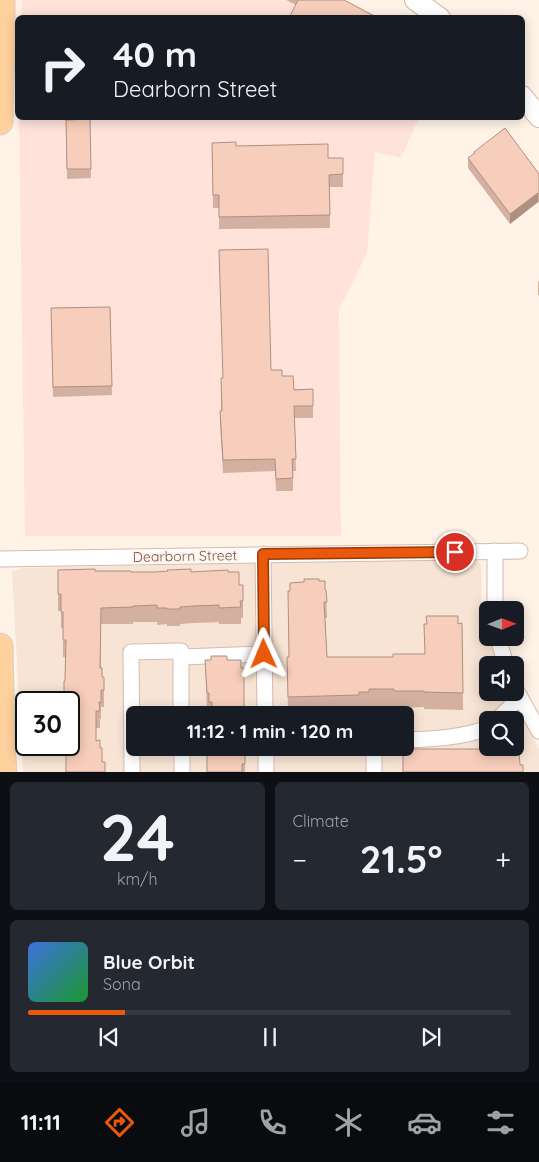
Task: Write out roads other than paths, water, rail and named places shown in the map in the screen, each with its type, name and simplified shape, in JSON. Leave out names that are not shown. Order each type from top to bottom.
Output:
[{"type":"main road","points":[[0,122],[2,0]]},
{"type":"main road","points":[[0,646],[4,772]]},
{"type":"street","points":[[416,0],[436,15]]},
{"type":"street","points":[[525,100],[539,116]]},
{"type":"street","name":"Dearborn Street","points":[[0,559],[520,550]]},
{"type":"street","points":[[495,551],[496,601]]},
{"type":"street","points":[[263,554],[265,706]]},
{"type":"street","points":[[132,772],[131,652],[181,651],[181,706]]},
{"type":"street","points":[[181,657],[264,654]]},
{"type":"street","points":[[523,701],[539,731]]},
{"type":"street","points":[[414,740],[454,737],[479,732]]},
{"type":"street","points":[[182,756],[182,772]]},
{"type":"street","points":[[266,756],[266,772]]},
{"type":"street","points":[[374,756],[374,772]]}]
